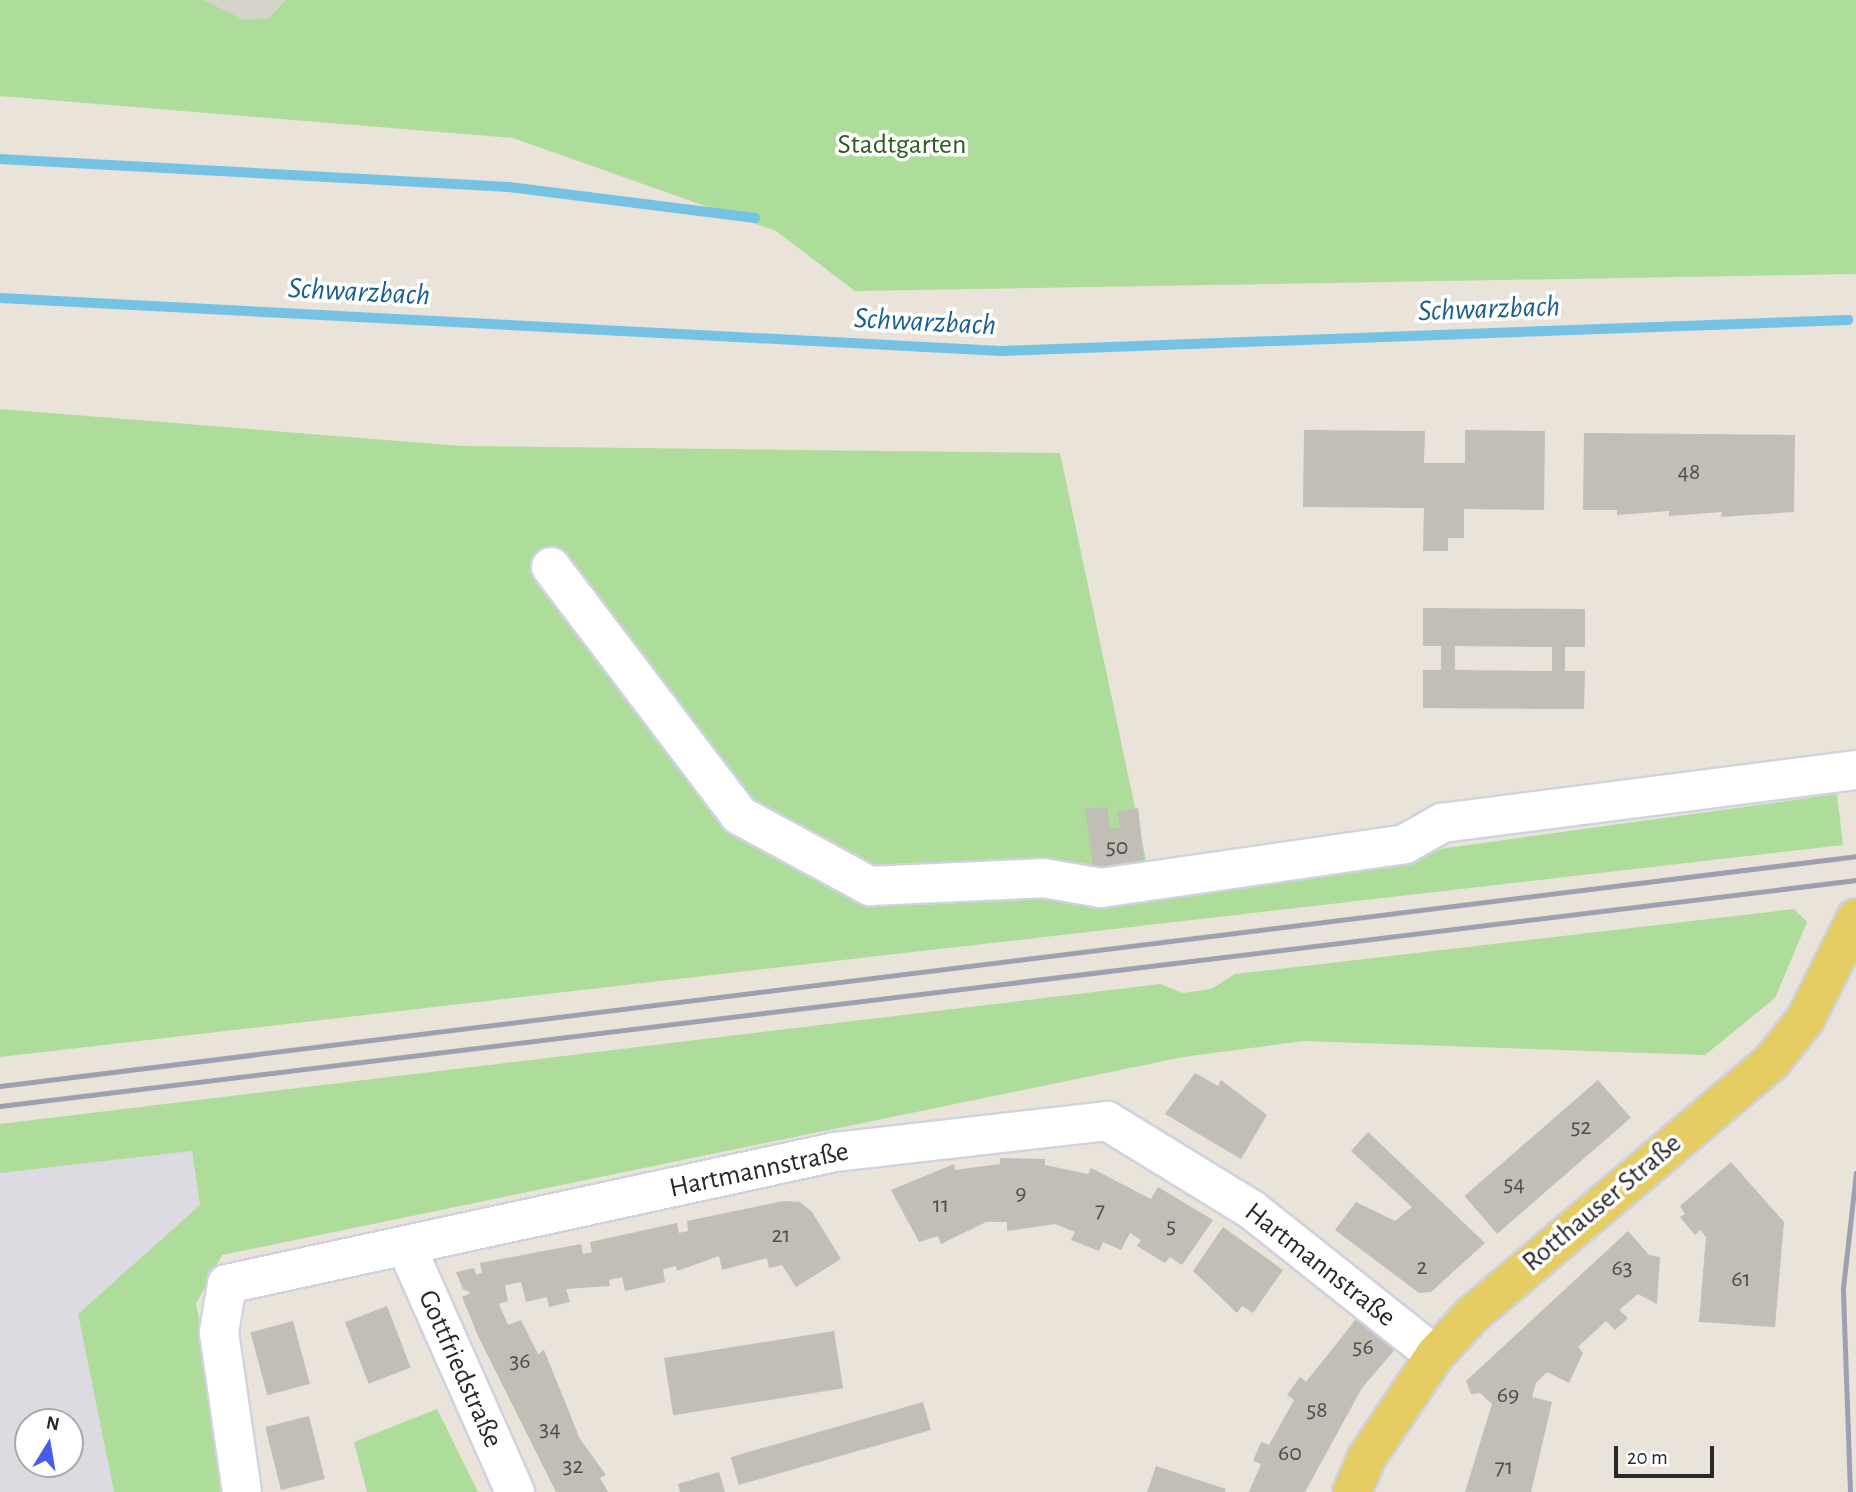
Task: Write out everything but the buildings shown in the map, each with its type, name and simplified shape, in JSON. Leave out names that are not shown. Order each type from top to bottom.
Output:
[{"type":"main road","name":"Rotthauser Straße","points":[[1352,1492],[1434,1355],[1609,1196],[1772,1061],[1804,1020],[1856,918]]},
{"type":"street","points":[[551,567],[739,815],[870,886],[1042,878],[1101,888],[1405,844],[1442,823],[1856,770]]},
{"type":"street","name":"Hartmannstraße","points":[[242,1492],[219,1332],[228,1284],[835,1152],[1107,1121],[1252,1210],[1434,1355]]},
{"type":"street","name":"Gottfriedstraße","points":[[406,1246],[515,1492]]},
{"type":"shaded area","points":[[203,0],[286,0],[269,18],[244,20]]},
{"type":"shaded area","points":[[192,1151],[200,1205],[78,1314],[114,1492],[0,1492],[0,1173]]},
{"type":"green space","name":"Stadtgarten","points":[[0,0],[1856,0],[1856,274],[855,291],[776,231],[513,138],[0,96]]},
{"type":"green space","points":[[0,409],[461,446],[1060,453],[1149,874],[1411,853],[1837,794],[1843,845],[0,1057]]},
{"type":"green space","points":[[1794,909],[1807,922],[1775,998],[1705,1055],[1303,1041],[1183,1057],[222,1255],[196,1304],[235,1492],[114,1492],[78,1314],[200,1205],[192,1151],[0,1173],[0,1124],[1160,984],[1183,993],[1211,989],[1235,974]]},
{"type":"green space","points":[[437,1409],[478,1492],[367,1492],[354,1442]]},
{"type":"waterway","points":[[0,159],[509,187],[755,218]]},
{"type":"waterway","name":"Schwarzbach","points":[[0,298],[1001,351],[1848,320]]},
{"type":"railway","points":[[0,1086],[1856,856]]},
{"type":"railway","points":[[0,1106],[1856,880]]},
{"type":"railway","points":[[1850,1492],[1843,1288],[1856,1173]]}]
